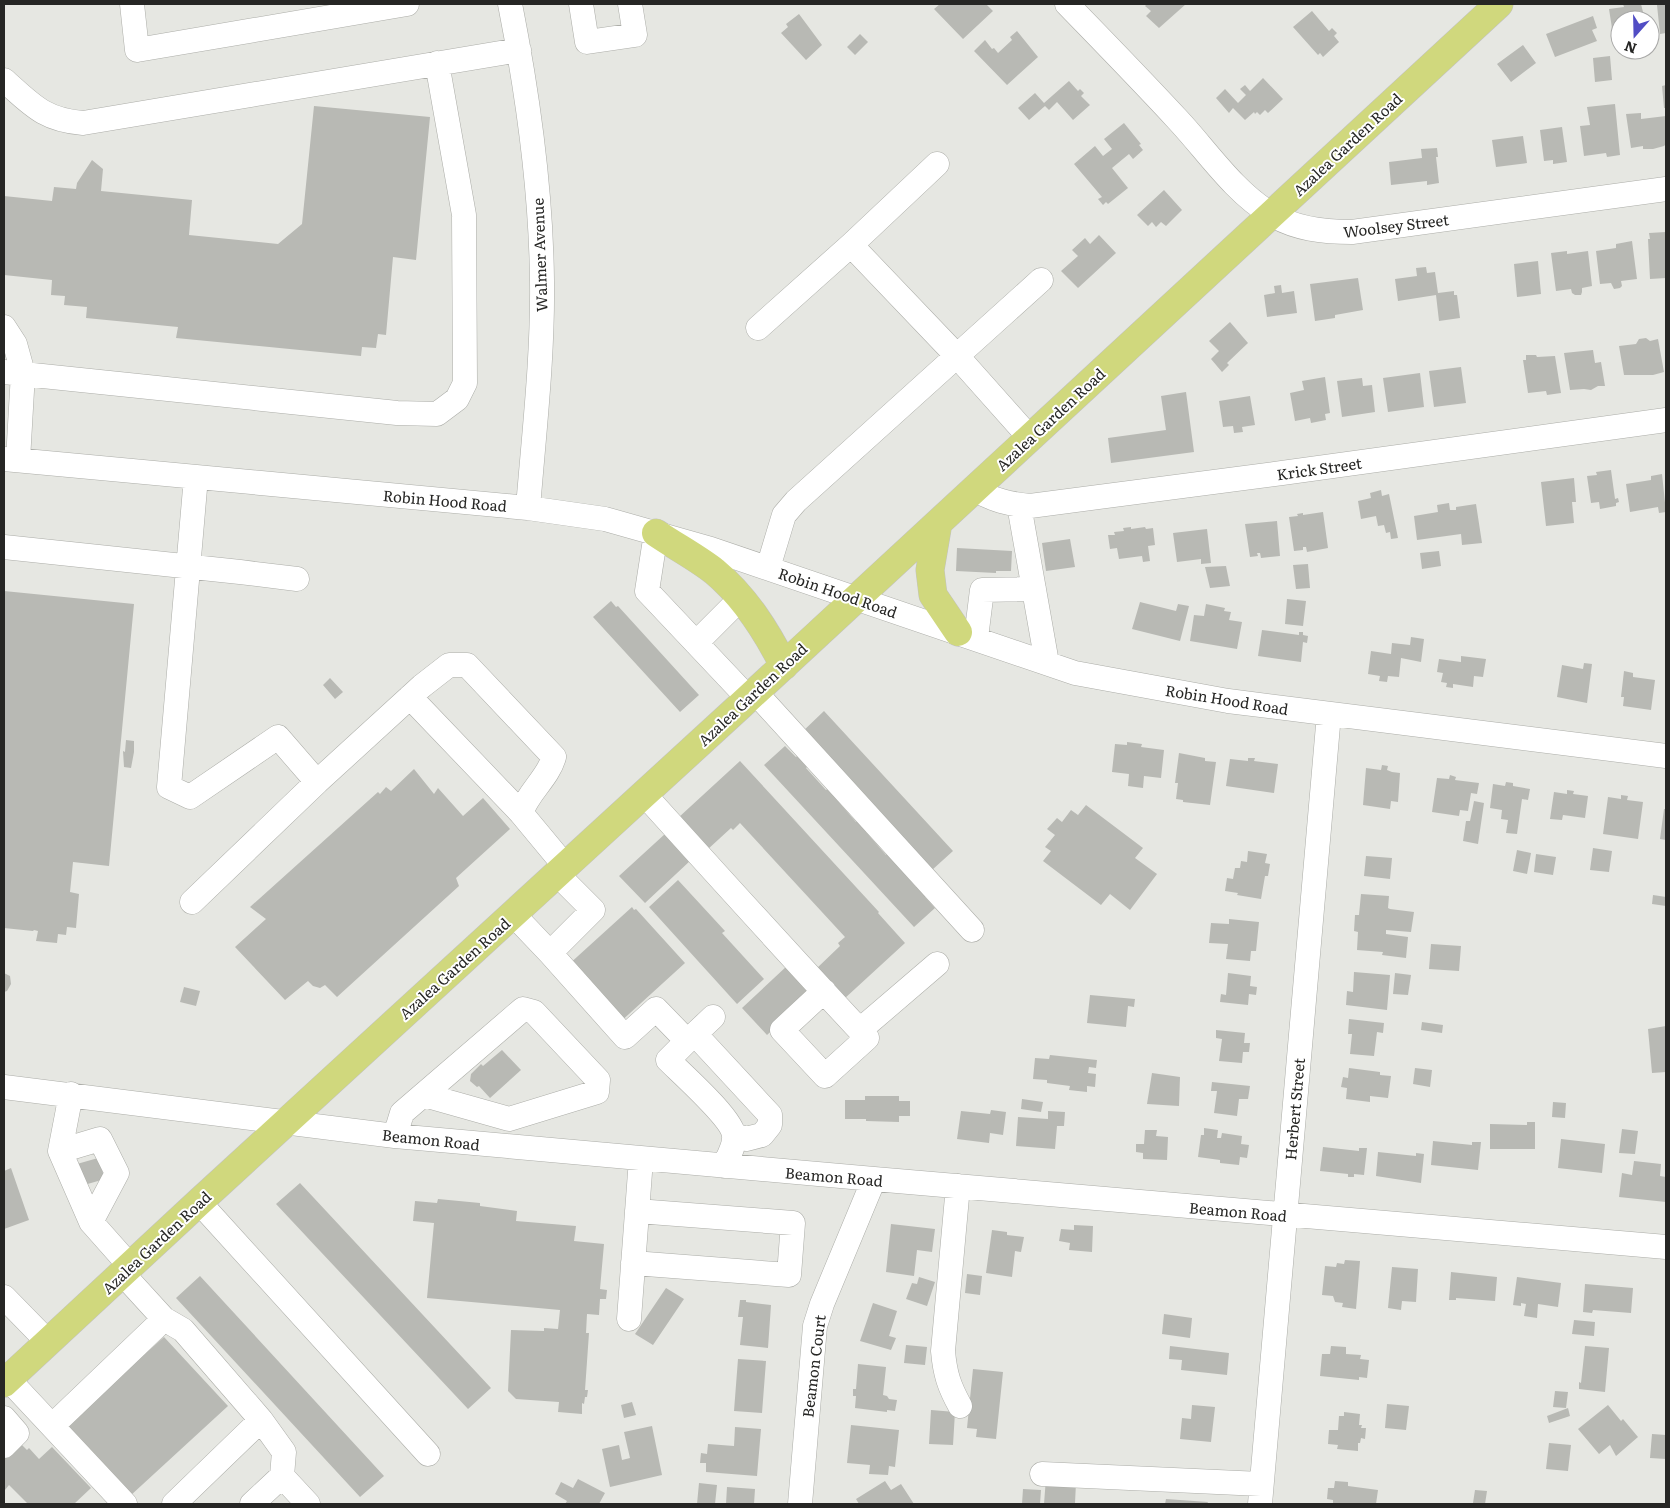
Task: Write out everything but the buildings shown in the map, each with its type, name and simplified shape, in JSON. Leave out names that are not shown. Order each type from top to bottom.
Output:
[{"type":"main road","name":"Azalea Garden Road","points":[[6,1381],[784,666],[1499,4]]},
{"type":"main road","points":[[938,523],[930,570],[933,595],[967,635]]},
{"type":"main road","points":[[656,533],[712,570],[741,598],[768,634],[784,666]]},
{"type":"street","points":[[132,4],[137,50],[407,4]]},
{"type":"street","name":"Walmer Avenue","points":[[510,4],[526,97],[537,189],[542,281],[540,356],[528,508]]},
{"type":"street","points":[[581,4],[587,42],[635,35],[630,4]]},
{"type":"street","name":"Woolsey Street","points":[[1067,4],[1178,120],[1249,200],[1271,214],[1305,228],[1331,232],[1352,232],[1666,189]]},
{"type":"street","points":[[4,80],[36,109],[50,117],[68,122],[83,123],[519,50]]},
{"type":"street","points":[[13,373],[397,414],[437,414],[457,399],[465,383],[465,333],[464,214],[437,63]]},
{"type":"street","points":[[758,328],[851,245],[937,164]]},
{"type":"street","points":[[851,245],[957,356],[1030,438]]},
{"type":"street","points":[[768,568],[784,515],[796,501],[1041,280]]},
{"type":"street","points":[[4,327],[15,344],[11,459]]},
{"type":"street","name":"Krick Street","points":[[974,489],[985,496],[1005,503],[1030,506],[1666,420]]},
{"type":"street","name":"Robin Hood Road","points":[[11,459],[528,508],[605,519],[768,568],[1075,673],[1228,701],[1666,756]]},
{"type":"street","points":[[196,477],[169,787],[190,797],[278,737],[317,782]]},
{"type":"street","points":[[1019,505],[1047,663]]},
{"type":"street","points":[[656,533],[647,591],[696,643],[752,695],[972,930]]},
{"type":"street","points":[[4,547],[297,580]]},
{"type":"street","points":[[967,635],[982,590],[1034,590]]},
{"type":"street","points":[[696,643],[741,598]]},
{"type":"street","points":[[192,902],[317,782],[422,686],[449,664],[467,665],[554,757],[551,767],[525,801],[521,813]]},
{"type":"street","points":[[410,697],[521,813],[561,870],[593,910],[550,952]]},
{"type":"street","name":"Herbert Street","points":[[1260,1494],[1328,714]]},
{"type":"street","points":[[644,794],[867,1038],[825,1076],[782,1030],[824,991]]},
{"type":"street","points":[[513,914],[550,952],[625,1037],[656,1010],[691,1038],[770,1115],[770,1125],[762,1135],[746,1139],[734,1135]]},
{"type":"street","points":[[860,1030],[937,964]]},
{"type":"street","points":[[395,1136],[402,1113],[523,1009],[534,1012],[598,1080],[597,1092],[508,1120],[424,1095]]},
{"type":"street","points":[[713,1017],[668,1060],[726,1118],[734,1135],[732,1147],[724,1166]]},
{"type":"street","name":"Beamon Road","points":[[4,1087],[395,1136],[640,1159],[1666,1247]]},
{"type":"street","points":[[71,1094],[60,1151],[91,1222],[164,1319],[183,1330],[261,1420],[284,1452],[282,1476],[252,1504]]},
{"type":"street","points":[[60,1151],[100,1139],[117,1173],[91,1222]]},
{"type":"street","points":[[629,1319],[640,1159]]},
{"type":"street","name":"Beamon Court","points":[[800,1504],[815,1326],[822,1304],[874,1179]]},
{"type":"street","points":[[958,1186],[943,1351],[945,1372],[950,1388],[960,1406]]},
{"type":"street","points":[[199,1202],[428,1454]]},
{"type":"street","points":[[633,1263],[789,1275],[793,1223],[637,1210]]},
{"type":"street","points":[[4,1297],[48,1342]]},
{"type":"street","points":[[52,1426],[164,1319]]},
{"type":"street","points":[[6,1381],[52,1426],[125,1504]]},
{"type":"street","points":[[4,1418],[17,1433],[4,1446]]},
{"type":"street","points":[[174,1504],[261,1420]]},
{"type":"street","points":[[1042,1474],[1260,1494]]},
{"type":"street","points":[[282,1476],[308,1504]]}]
